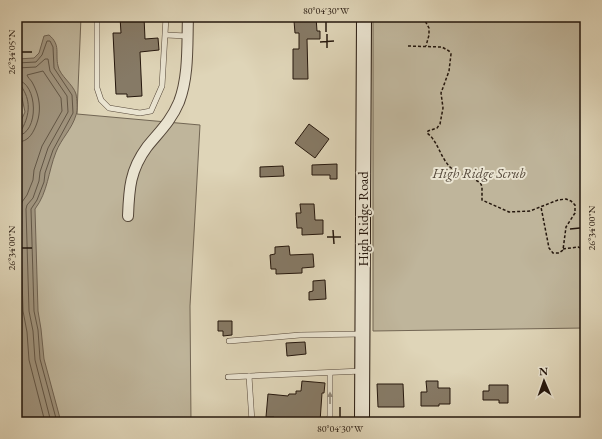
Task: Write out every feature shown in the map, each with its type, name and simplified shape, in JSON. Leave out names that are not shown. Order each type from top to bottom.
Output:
[{"type":"street","points":[[128,216],[129,186],[137,164],[148,146],[170,120],[183,88],[188,17]]},
{"type":"street","name":"High Ridge Road","points":[[362,422],[364,17]]},
{"type":"lane","points":[[97,17],[97,88],[101,100],[109,108],[140,113],[151,111],[162,86],[166,17]]},
{"type":"lane","points":[[166,35],[187,36]]},
{"type":"lane","points":[[230,341],[300,334],[363,334]]},
{"type":"lane","points":[[228,377],[363,371]]},
{"type":"lane","points":[[328,422],[330,416],[330,373]]},
{"type":"lane","points":[[249,376],[252,422]]},
{"type":"path","points":[[423,17],[429,28],[426,46]]},
{"type":"path","points":[[408,46],[442,46],[449,51],[449,71],[441,92],[443,108],[440,124],[437,128],[428,131],[427,133],[434,138],[437,148],[450,167],[481,184],[481,198],[483,202],[509,212],[530,211],[553,201],[563,199],[569,200],[574,205],[575,213],[566,227],[563,249]]},
{"type":"path","points":[[541,207],[549,248],[553,253],[562,252],[563,249],[578,247],[585,250]]},
{"type":"green space","points":[[17,17],[81,17],[77,114],[200,125],[190,306],[191,422],[17,422]]},
{"type":"green space","name":"High Ridge Scrub","points":[[373,17],[585,17],[585,328],[373,331]]},
{"type":"water","points":[[49,35],[55,42],[57,49],[59,70],[74,90],[77,104],[77,113],[56,152],[43,196],[35,209],[38,311],[44,359],[61,422],[17,422],[17,129],[25,112],[22,98],[17,87],[17,59],[34,58],[39,53],[44,36]]},
{"type":"building","points":[[120,17],[144,17],[145,39],[158,38],[159,50],[140,52],[142,96],[127,97],[127,94],[116,94],[113,33],[121,33]]},
{"type":"building","points":[[304,17],[316,17],[317,31],[320,31],[320,39],[307,39],[308,79],[293,79],[293,49],[299,49],[299,33],[295,33],[294,21],[304,20]]},
{"type":"building","points":[[309,124],[329,139],[315,158],[295,143]]},
{"type":"building","points":[[337,164],[337,179],[330,179],[330,175],[312,175],[312,165]]},
{"type":"building","points":[[283,166],[284,176],[260,177],[260,167]]},
{"type":"building","points":[[300,204],[314,204],[315,220],[323,220],[323,234],[302,235],[302,228],[297,228],[296,213],[301,213]]},
{"type":"building","points":[[289,246],[290,255],[313,254],[314,267],[302,268],[302,273],[276,274],[276,269],[271,269],[270,255],[275,254],[275,247]]},
{"type":"building","points":[[325,280],[326,299],[309,300],[309,292],[313,291],[313,281]]},
{"type":"building","points":[[218,321],[232,321],[232,335],[223,336],[223,331],[218,331]]},
{"type":"building","points":[[305,342],[306,354],[287,356],[286,343]]},
{"type":"building","points":[[302,381],[325,383],[324,393],[322,393],[320,422],[281,418],[280,421],[274,420],[274,417],[266,417],[268,394],[288,396],[289,394],[296,394],[296,391],[301,391]]},
{"type":"building","points":[[426,381],[438,381],[438,388],[450,388],[450,404],[439,404],[439,406],[421,406],[421,392],[427,392]]},
{"type":"building","points":[[377,384],[403,384],[404,407],[378,407]]},
{"type":"building","points":[[489,385],[508,385],[508,403],[499,403],[499,400],[483,400],[483,391],[489,391]]}]
